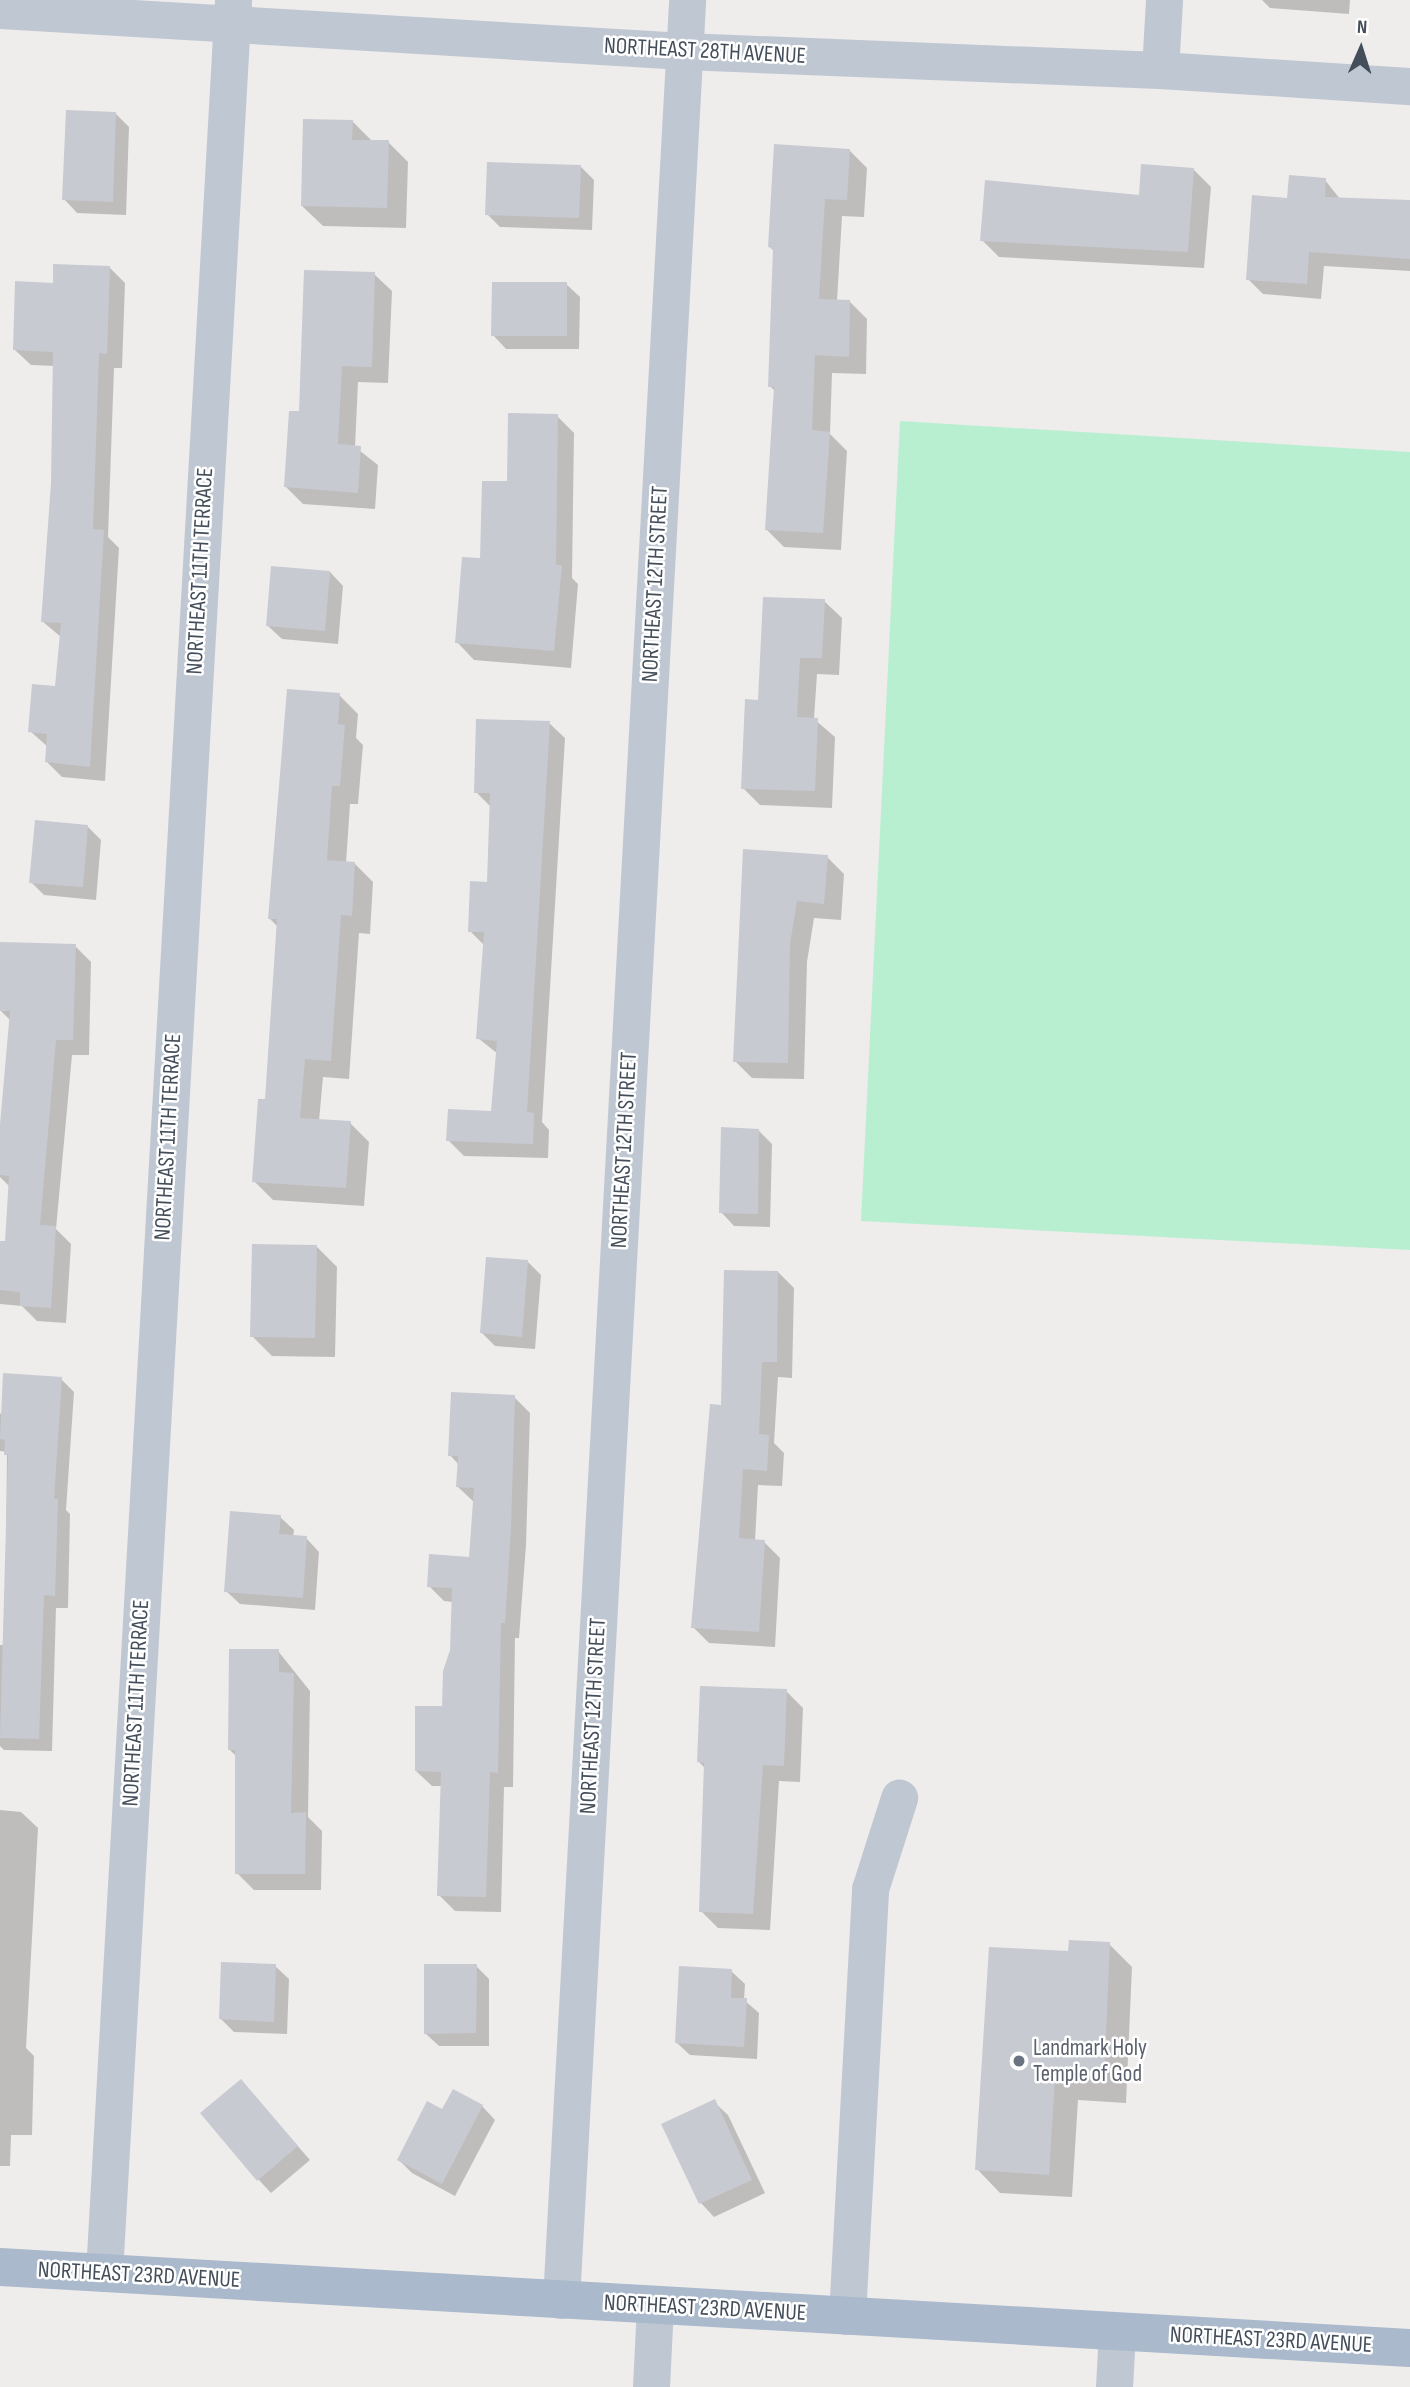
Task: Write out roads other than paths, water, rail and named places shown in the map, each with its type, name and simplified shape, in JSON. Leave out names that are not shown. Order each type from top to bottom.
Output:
[{"type":"main road","name":"NORTHEAST 23RD AVENUE","points":[[0,2267],[1410,2348]]},
{"type":"street","name":"NORTHEAST 12TH STREET","points":[[561,2300],[687,0]]},
{"type":"street","points":[[1160,70],[1164,0]]},
{"type":"street","name":"NORTHEAST 28TH AVENUE","points":[[0,10],[232,11],[684,51],[1160,70],[1410,86]]},
{"type":"street","name":"NORTHEAST 11TH TERRACE","points":[[104,2273],[232,11]]},
{"type":"street","points":[[847,2316],[870,1889],[899,1798]]},
{"type":"street","points":[[651,2387],[655,2305]]},
{"type":"street","points":[[1114,2387],[1116,2331]]},
{"type":"place","name":"Landmark Holy Temple of God","points":[[1019,2061]]}]
